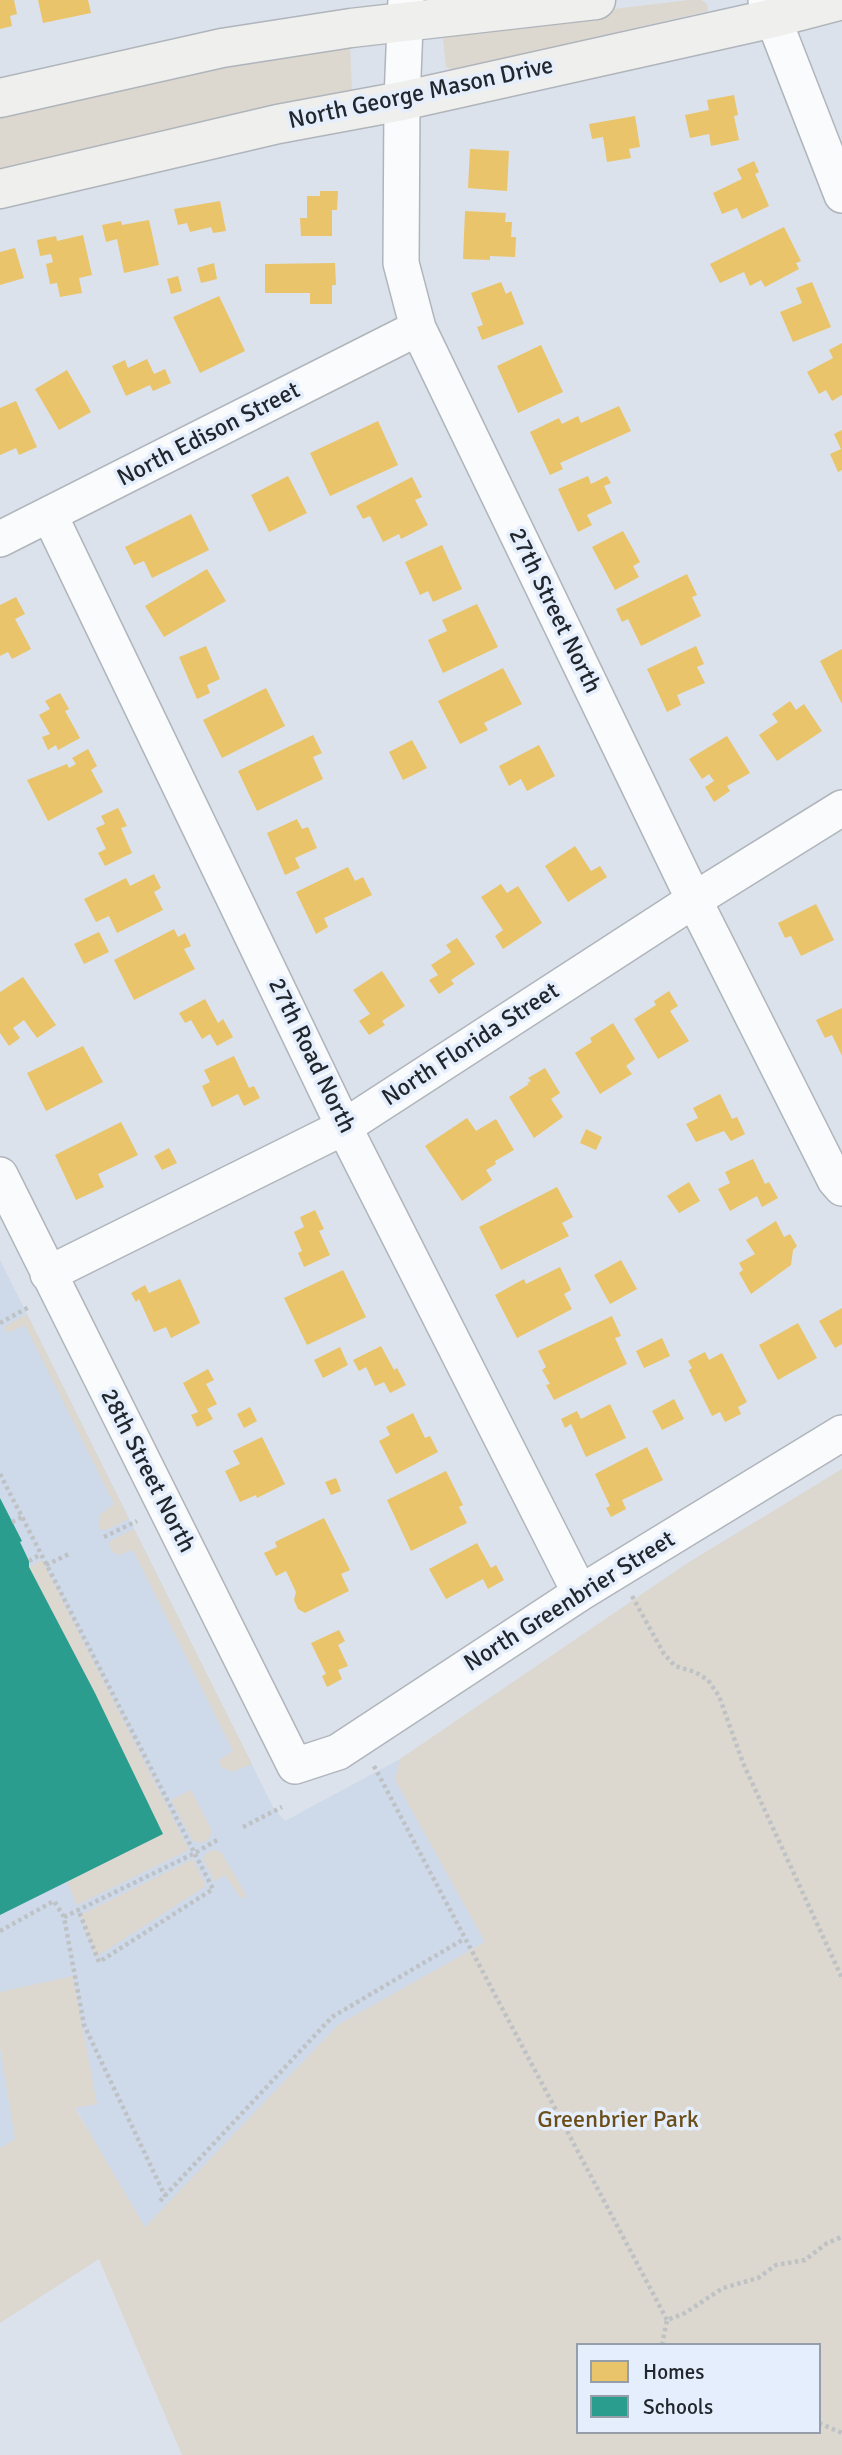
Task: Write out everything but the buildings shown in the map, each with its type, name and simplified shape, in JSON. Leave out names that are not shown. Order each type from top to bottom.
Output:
[{"type":"street","points":[[0,98],[222,48],[351,28],[406,12],[596,0]]},
{"type":"street","name":"North George Mason Drive","points":[[0,189],[278,124],[402,101],[770,9],[842,0]]},
{"type":"street","points":[[770,9],[842,195]]},
{"type":"street","name":"27th Street North","points":[[406,12],[402,101],[401,263],[418,328],[694,900],[835,1180],[842,1188]]},
{"type":"street","name":"North Edison Street","points":[[0,539],[418,328]]},
{"type":"street","name":"27th Road North","points":[[50,516],[344,1127],[580,1593]]},
{"type":"street","name":"North Florida Street","points":[[47,1274],[344,1127],[842,807]]},
{"type":"street","name":"28th Street North","points":[[0,1175],[47,1274],[295,1766]]},
{"type":"street","name":"North Greenbrier Street","points":[[295,1766],[338,1752],[580,1593],[842,1433]]},
{"type":"path","points":[[0,1323],[29,1307]]},
{"type":"path","points":[[0,1474],[213,1889],[99,1962],[78,1909]]},
{"type":"path","points":[[12,1522],[22,1517]]},
{"type":"path","points":[[104,1537],[137,1521]]},
{"type":"path","points":[[46,1565],[71,1553]]},
{"type":"path","points":[[29,1561],[41,1554]]},
{"type":"path","points":[[631,1595],[664,1654],[675,1666],[695,1672],[708,1680],[719,1696],[743,1763],[842,1978]]},
{"type":"path","points":[[374,1766],[667,2320],[662,2343]]},
{"type":"path","points":[[243,1827],[282,1807]]},
{"type":"path","points":[[64,1917],[217,1840]]},
{"type":"path","points":[[0,1931],[54,1901],[64,1917],[84,2025],[165,2196]]},
{"type":"path","points":[[160,2202],[332,2017],[464,1939]]},
{"type":"path","points":[[667,2320],[685,2313],[723,2288],[758,2278],[776,2265],[804,2260],[827,2242],[842,2237]]},
{"type":"path","points":[[821,2424],[842,2433]]},
{"type":"shaded area","points":[[0,1260],[273,1807],[285,1821],[400,1759],[395,1780],[485,1942],[338,2025],[145,2228],[75,2107],[96,2104],[73,1976],[0,1992]]},
{"type":"shaded area","points":[[0,2047],[15,2139],[0,2148]]},
{"type":"green space","points":[[701,0],[707,4],[708,11],[454,70],[446,67],[443,39],[446,33],[455,28]]},
{"type":"green space","points":[[350,46],[352,93],[0,172],[0,112],[194,67]]},
{"type":"green space","points":[[27,1314],[129,1519],[106,1530],[100,1529],[99,1515],[114,1504],[25,1325],[10,1332],[4,1330],[7,1325]]},
{"type":"green space","name":"Greenbrier Park","points":[[842,1469],[842,2455],[182,2455],[99,2259],[0,2323],[0,2148],[15,2139],[0,2047],[0,1992],[73,1976],[97,2104],[75,2108],[145,2227],[338,2025],[485,1942],[395,1780],[400,1759],[686,1564]]},
{"type":"green space","points":[[134,1529],[252,1764],[232,1772],[221,1767],[219,1760],[233,1751],[133,1550],[118,1555],[109,1545],[111,1540]]},
{"type":"green space","points":[[42,1560],[189,1850],[77,1905],[67,1882],[162,1834],[29,1567]]},
{"type":"green space","points":[[191,1790],[212,1831],[208,1840],[202,1843],[193,1841],[171,1800]]},
{"type":"green space","points":[[212,1850],[221,1852],[246,1895],[244,1899],[225,1875],[214,1881],[203,1859],[206,1853]]},
{"type":"green space","points":[[193,1859],[206,1886],[96,1957],[80,1915]]}]
